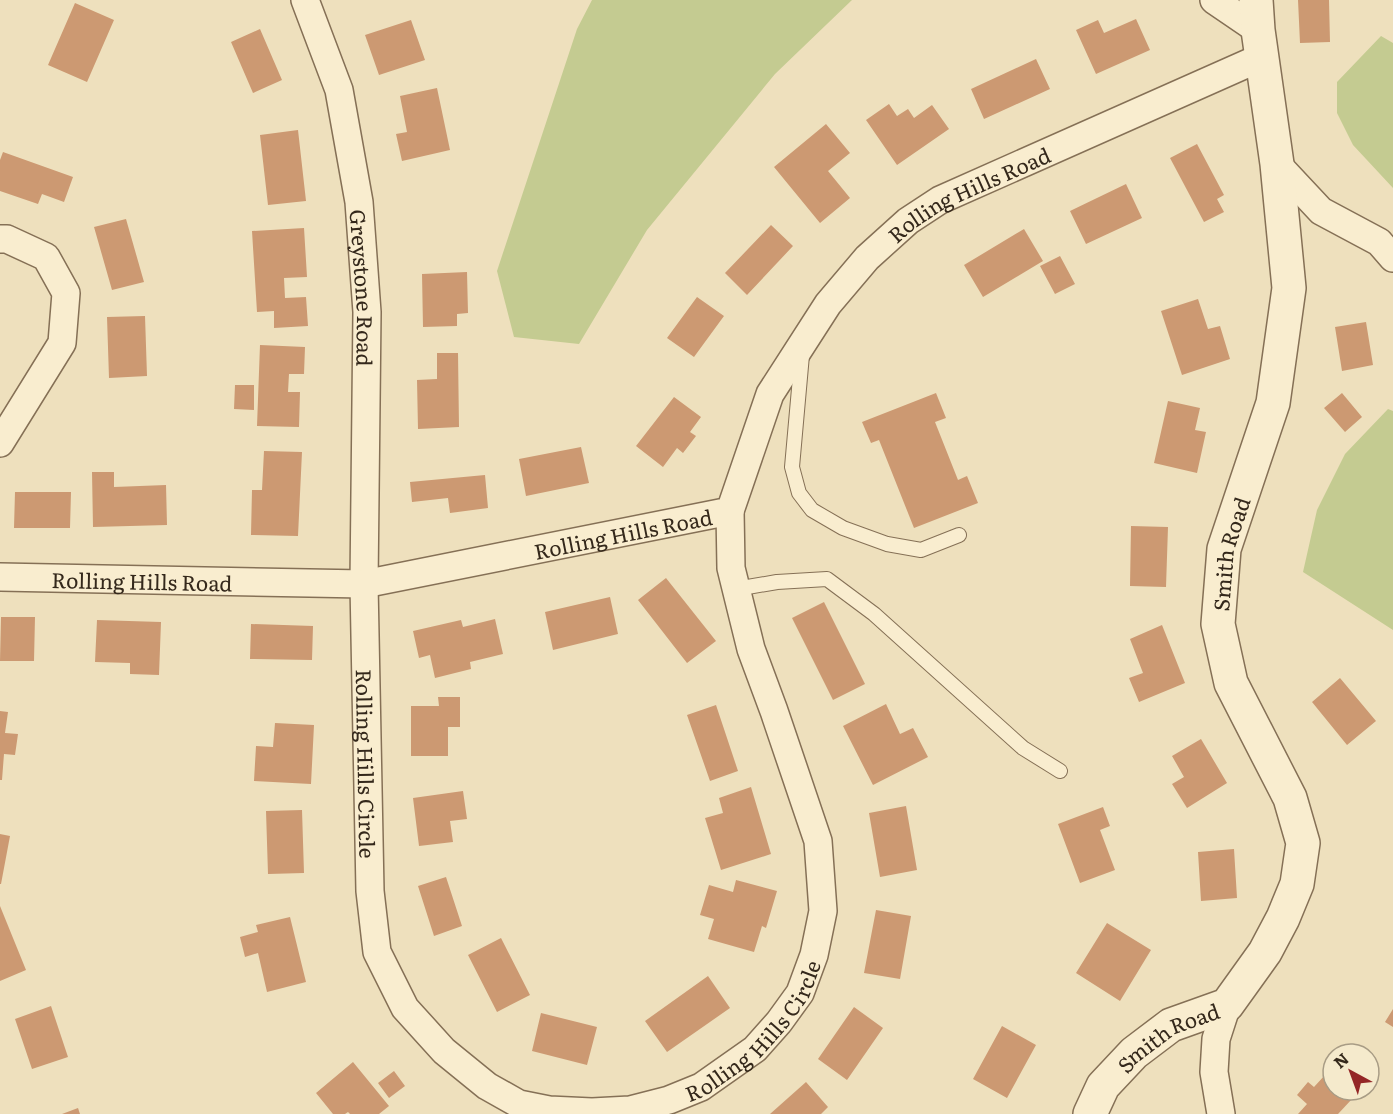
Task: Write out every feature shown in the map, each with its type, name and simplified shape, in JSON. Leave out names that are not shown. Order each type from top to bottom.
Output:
[{"type":"street","name":"Greystone Road","points":[[305,0],[339,90],[359,202],[367,312],[364,584]]},
{"type":"street","points":[[1214,0],[1259,29]]},
{"type":"street","name":"Rolling Hills Road","points":[[0,577],[364,584],[730,511],[770,394],[828,304],[867,258],[908,221],[940,200],[1259,29]]},
{"type":"street","name":"Smith Road","points":[[1090,1114],[1103,1086],[1134,1053],[1171,1025],[1227,1005],[1265,952],[1298,884],[1303,843],[1290,798],[1231,683],[1218,624],[1224,549],[1273,403],[1289,288],[1277,164],[1259,29]]},
{"type":"street","points":[[1277,164],[1321,211],[1379,242],[1393,258]]},
{"type":"street","points":[[0,239],[8,239],[46,257],[66,293],[62,344],[0,443]]},
{"type":"street","name":"Rolling Hills Circle","points":[[364,584],[370,891],[377,952],[405,1008],[444,1052],[487,1086],[519,1104],[549,1110],[592,1112],[630,1110],[669,1100],[701,1087],[734,1066],[755,1049],[800,993],[814,955],[823,911],[818,841],[751,649],[731,568],[730,511]]},
{"type":"street","points":[[1221,1114],[1214,1072],[1216,1039],[1227,1005]]},
{"type":"lane","points":[[802,344],[800,396],[792,467],[799,493],[812,510],[843,528],[887,544],[921,550],[959,535]]},
{"type":"lane","points":[[736,589],[777,582],[827,579],[874,614],[1023,748],[1060,771]]},
{"type":"green space","points":[[592,0],[852,0],[775,74],[647,230],[579,344],[514,337],[497,271],[577,29]]},
{"type":"green space","points":[[1381,36],[1393,43],[1393,188],[1353,145],[1337,113],[1337,82]]},
{"type":"green space","points":[[1388,409],[1393,411],[1393,630],[1303,572],[1317,510],[1345,454]]},
{"type":"building","points":[[1298,0],[1329,0],[1330,42],[1300,43]]},
{"type":"building","points":[[75,3],[114,20],[87,82],[48,65]]},
{"type":"building","points":[[1136,19],[1150,50],[1096,74],[1076,30],[1098,20],[1104,33]]},
{"type":"building","points":[[411,20],[425,60],[379,75],[365,35]]},
{"type":"building","points":[[260,29],[282,80],[253,93],[231,42]]},
{"type":"building","points":[[1036,59],[1050,89],[984,119],[971,89]]},
{"type":"building","points":[[437,88],[450,150],[402,161],[396,134],[407,132],[400,96]]},
{"type":"building","points":[[889,104],[897,116],[908,109],[914,118],[932,105],[949,129],[897,165],[866,120]]},
{"type":"building","points":[[826,124],[850,153],[828,171],[850,198],[820,223],[774,167]]},
{"type":"building","points":[[298,130],[306,201],[268,205],[260,135]]},
{"type":"building","points":[[1197,144],[1224,195],[1217,199],[1224,212],[1204,222],[1170,158]]},
{"type":"building","points":[[3,152],[73,177],[64,202],[42,194],[38,204],[0,191],[0,160]]},
{"type":"building","points":[[1126,184],[1142,218],[1086,244],[1070,211]]},
{"type":"building","points":[[126,219],[144,282],[112,290],[94,227]]},
{"type":"building","points":[[771,225],[793,246],[747,295],[725,273]]},
{"type":"building","points":[[304,228],[307,277],[284,278],[285,298],[306,297],[308,326],[274,328],[274,311],[257,312],[252,231]]},
{"type":"building","points":[[1024,229],[1043,261],[983,297],[964,265]]},
{"type":"building","points":[[1060,256],[1075,284],[1055,294],[1040,266]]},
{"type":"building","points":[[467,272],[468,313],[457,314],[457,326],[423,327],[422,274]]},
{"type":"building","points":[[697,297],[724,316],[694,357],[667,338]]},
{"type":"building","points":[[1198,299],[1208,329],[1220,326],[1230,359],[1182,375],[1161,311]]},
{"type":"building","points":[[145,316],[147,376],[109,378],[107,317]]},
{"type":"building","points":[[1366,322],[1373,365],[1342,371],[1335,327]]},
{"type":"building","points":[[260,345],[305,347],[304,374],[289,374],[288,392],[300,392],[299,427],[257,426]]},
{"type":"building","points":[[437,353],[458,353],[459,427],[418,429],[417,380],[437,379]]},
{"type":"building","points":[[235,385],[254,385],[254,410],[234,409]]},
{"type":"building","points":[[936,393],[946,418],[935,422],[958,480],[967,476],[978,503],[914,528],[879,440],[871,443],[862,422]]},
{"type":"building","points":[[1342,393],[1362,417],[1345,432],[1324,408]]},
{"type":"building","points":[[674,397],[701,417],[690,432],[696,436],[683,453],[677,448],[663,467],[636,446]]},
{"type":"building","points":[[1168,401],[1200,408],[1195,430],[1206,432],[1197,473],[1154,463]]},
{"type":"building","points":[[581,447],[589,483],[526,496],[519,459]]},
{"type":"building","points":[[264,451],[302,452],[298,536],[251,535],[252,490],[262,490]]},
{"type":"building","points":[[92,472],[114,472],[114,487],[166,485],[167,525],[93,527]]},
{"type":"building","points":[[485,475],[488,508],[450,513],[448,498],[412,502],[410,482]]},
{"type":"building","points":[[15,492],[71,492],[70,528],[14,528]]},
{"type":"building","points":[[1131,526],[1168,527],[1166,587],[1130,586]]},
{"type":"building","points":[[666,578],[716,641],[687,663],[638,600]]},
{"type":"building","points":[[610,597],[618,634],[553,650],[545,612]]},
{"type":"building","points":[[824,602],[865,684],[833,700],[792,618]]},
{"type":"building","points":[[1,617],[35,617],[34,661],[0,661]]},
{"type":"building","points":[[495,619],[503,654],[470,662],[471,669],[435,678],[430,655],[419,658],[413,631],[461,620],[463,627]]},
{"type":"building","points":[[97,620],[161,622],[159,675],[130,674],[130,663],[95,662]]},
{"type":"building","points":[[251,624],[313,626],[312,660],[250,659]]},
{"type":"building","points":[[1162,625],[1185,683],[1139,702],[1129,678],[1143,673],[1130,639]]},
{"type":"building","points":[[1340,678],[1376,721],[1347,745],[1312,702]]},
{"type":"building","points":[[438,697],[460,697],[460,727],[448,727],[448,756],[411,756],[411,706],[439,706]]},
{"type":"building","points":[[886,704],[900,734],[913,728],[928,757],[873,785],[843,726]]},
{"type":"building","points":[[716,705],[738,771],[710,781],[687,715]]},
{"type":"building","points":[[0,711],[8,712],[5,733],[18,734],[15,755],[4,754],[2,780],[0,780]]},
{"type":"building","points":[[275,723],[314,725],[311,784],[254,781],[256,746],[273,747]]},
{"type":"building","points":[[1201,739],[1227,783],[1187,808],[1172,784],[1184,777],[1172,756]]},
{"type":"building","points":[[751,787],[771,854],[721,870],[705,818],[723,813],[719,798]]},
{"type":"building","points":[[463,791],[467,819],[450,821],[453,842],[419,846],[413,798]]},
{"type":"building","points":[[906,806],[917,870],[880,877],[869,813]]},
{"type":"building","points":[[1103,807],[1110,826],[1100,830],[1115,870],[1080,883],[1058,824]]},
{"type":"building","points":[[302,810],[304,873],[268,874],[266,811]]},
{"type":"building","points":[[0,834],[10,836],[1,884],[0,884]]},
{"type":"building","points":[[1234,849],[1237,898],[1201,901],[1198,852]]},
{"type":"building","points":[[446,877],[462,926],[434,936],[418,886]]},
{"type":"building","points":[[736,880],[777,891],[766,928],[762,926],[754,952],[708,939],[714,919],[700,915],[709,885],[733,892]]},
{"type":"building","points":[[0,906],[26,970],[0,981]]},
{"type":"building","points":[[876,910],[911,916],[900,979],[864,973]]},
{"type":"building","points":[[290,917],[306,982],[267,992],[258,953],[245,957],[240,937],[258,932],[256,925]]},
{"type":"building","points":[[1107,923],[1151,950],[1120,1001],[1076,973]]},
{"type":"building","points":[[501,938],[530,995],[497,1012],[468,955]]},
{"type":"building","points":[[708,976],[730,1008],[667,1052],[645,1021]]},
{"type":"building","points":[[51,1006],[68,1057],[32,1069],[15,1019]]},
{"type":"building","points":[[854,1007],[883,1028],[847,1080],[818,1059]]},
{"type":"building","points":[[1393,1009],[1393,1027],[1385,1022]]},
{"type":"building","points":[[541,1013],[597,1027],[587,1065],[532,1051]]},
{"type":"building","points":[[1002,1026],[1036,1045],[1007,1098],[973,1079]]},
{"type":"building","points":[[353,1062],[389,1106],[379,1114],[350,1114],[348,1112],[333,1114],[316,1093]]},
{"type":"building","points":[[394,1071],[405,1086],[389,1098],[378,1083]]},
{"type":"building","points":[[1321,1079],[1321,1102],[1349,1102],[1338,1114],[1298,1114],[1307,1104],[1297,1095],[1308,1082],[1314,1087]]},
{"type":"building","points":[[806,1082],[828,1107],[821,1114],[770,1114]]},
{"type":"building","points":[[78,1108],[80,1114],[62,1114]]}]
